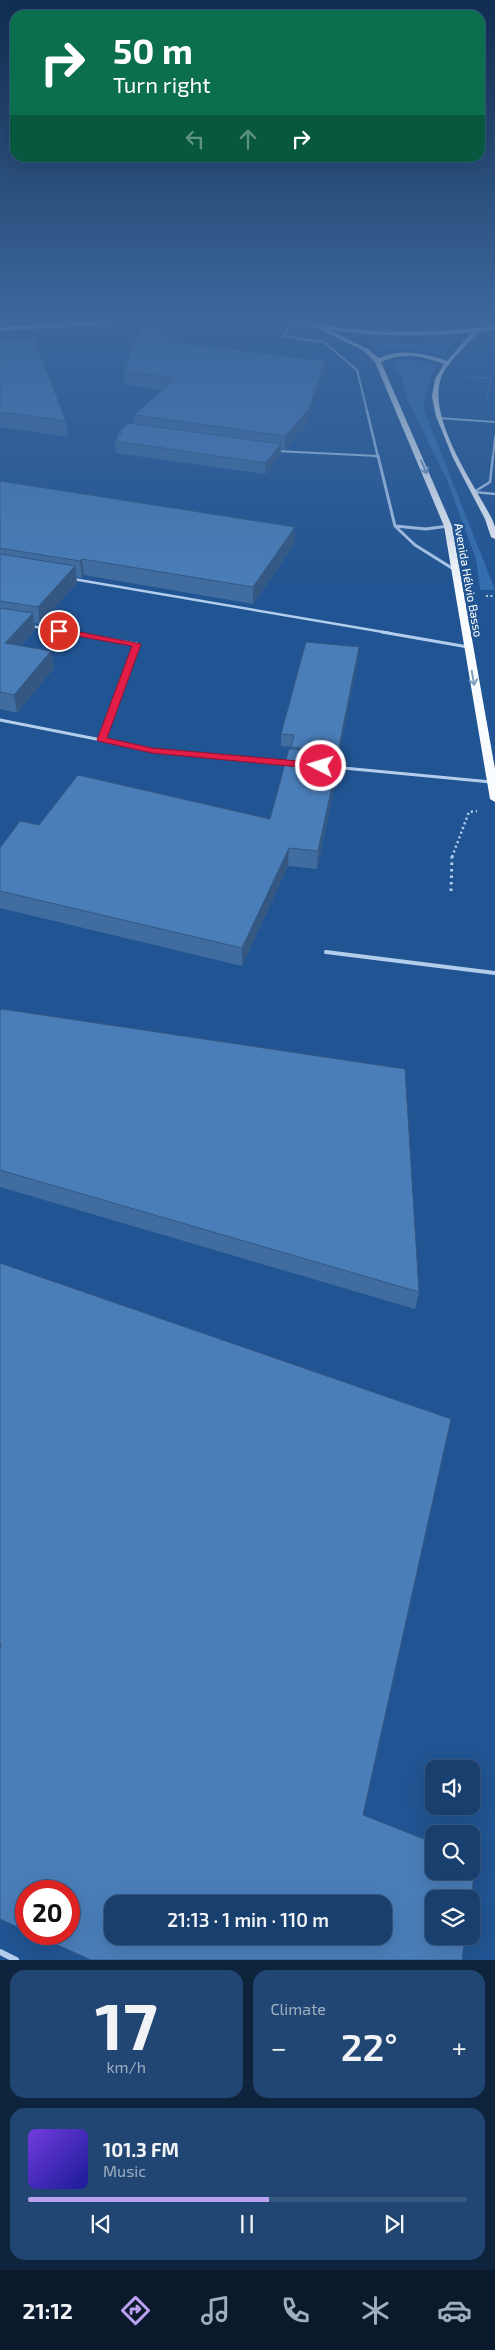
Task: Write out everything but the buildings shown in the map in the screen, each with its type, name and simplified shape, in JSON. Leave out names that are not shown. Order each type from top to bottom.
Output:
[{"type":"main road","name":"Avenida Hélvio Basso","points":[[399,409],[448,526],[495,799]]},
{"type":"main road","name":"Avenida Hélvio Basso","points":[[437,409],[438,418],[495,534]]},
{"type":"street","points":[[367,411],[395,526],[402,536],[411,543],[456,571]]},
{"type":"street","points":[[395,526],[426,529],[448,526]]},
{"type":"lane","points":[[438,418],[495,422]]},
{"type":"lane","points":[[474,492],[490,482],[495,437]]},
{"type":"lane","points":[[274,451],[293,454],[378,456]]},
{"type":"lane","points":[[474,492],[495,494]]},
{"type":"lane","points":[[68,578],[468,647]]},
{"type":"lane","points":[[29,626],[137,644],[102,740]]},
{"type":"lane","points":[[0,720],[152,750],[298,764]]},
{"type":"lane","points":[[327,767],[492,783]]},
{"type":"lane","points":[[326,952],[495,973]]},
{"type":"lane","points":[[0,1952],[16,1960]]},
{"type":"path","points":[[484,596],[495,596]]},
{"type":"path","points":[[451,891],[452,853],[469,812],[478,812]]},
{"type":"shaded area","points":[[412,409],[424,409],[495,590],[480,590],[476,559],[447,480]]},
{"type":"route","points":[[59,631],[137,644],[102,740],[152,750],[321,766]]}]
